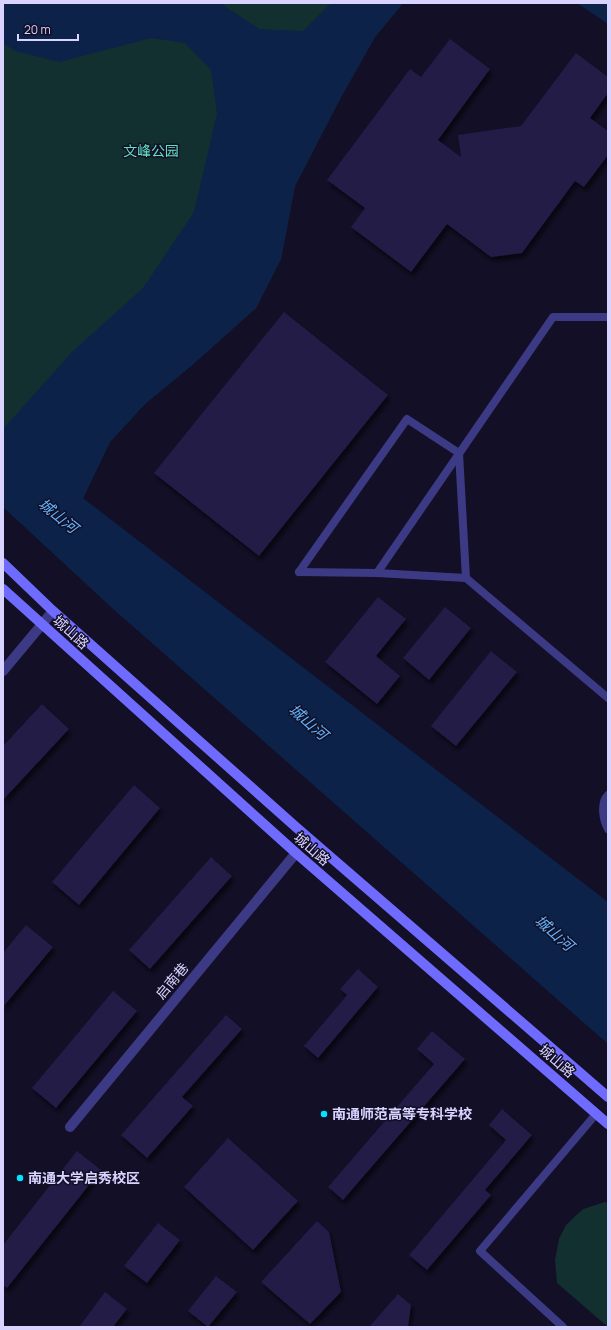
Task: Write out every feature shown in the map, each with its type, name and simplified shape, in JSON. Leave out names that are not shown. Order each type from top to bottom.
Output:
[{"type":"main road","name":"城山路","points":[[3,563],[53,612],[297,828],[608,1097]]},
{"type":"main road","name":"城山路","points":[[3,589],[296,853],[608,1124]]},
{"type":"street","points":[[3,671],[53,612]]},
{"type":"street","name":"启南巷","points":[[70,1127],[296,853]]},
{"type":"lane","points":[[377,573],[553,317],[608,317]]},
{"type":"lane","points":[[459,453],[407,419],[299,572],[377,573],[466,578],[608,698]]},
{"type":"lane","points":[[459,453],[466,578]]},
{"type":"lane","points":[[608,794],[605,798],[603,820],[608,829]]},
{"type":"lane","points":[[563,1327],[480,1251],[596,1114]]},
{"type":"green space","name":"文峰公园","points":[[3,3],[403,3],[375,37],[340,99],[295,186],[281,259],[256,308],[191,366],[145,404],[110,442],[83,498],[3,436]]},
{"type":"green space","points":[[605,1202],[608,1203],[608,1327],[557,1283],[555,1260],[559,1239],[566,1225],[583,1209]]},
{"type":"water","name":"城山河","points":[[3,3],[224,3],[224,6],[260,29],[303,31],[331,3],[403,3],[375,37],[340,99],[295,186],[281,259],[256,308],[191,366],[145,404],[110,442],[83,498],[608,902],[608,1044],[112,608],[3,507],[3,429],[73,351],[143,288],[194,212],[217,114],[211,70],[185,43],[151,38],[59,62],[15,51],[3,43]]},
{"type":"water","points":[[577,3],[608,3],[608,24]]},
{"type":"building","points":[[450,39],[490,69],[438,140],[461,157],[458,135],[521,126],[576,53],[608,77],[608,93],[590,118],[608,131],[608,155],[584,187],[575,181],[522,253],[491,257],[447,224],[411,272],[351,227],[365,208],[327,180],[410,69],[421,77]]},
{"type":"building","points":[[284,312],[388,395],[259,556],[154,473]]},
{"type":"building","points":[[378,597],[406,619],[376,656],[400,676],[377,704],[325,662]]},
{"type":"building","points":[[445,607],[471,628],[429,680],[403,658]]},
{"type":"building","points":[[491,651],[517,672],[456,746],[431,726]]},
{"type":"building","points":[[42,704],[69,729],[3,800],[3,746]]},
{"type":"building","points":[[134,785],[160,808],[79,905],[52,882]]},
{"type":"building","points":[[211,857],[232,876],[150,969],[129,950]]},
{"type":"building","points":[[26,925],[53,947],[3,1007],[3,953]]},
{"type":"building","points":[[358,969],[378,987],[318,1058],[304,1046],[347,995],[340,989]]},
{"type":"building","points":[[113,991],[137,1011],[56,1108],[32,1088]]},
{"type":"building","points":[[226,1015],[242,1029],[182,1097],[193,1106],[147,1158],[121,1135]]},
{"type":"building","points":[[432,1031],[465,1059],[343,1200],[328,1187],[434,1064],[417,1049]]},
{"type":"building","points":[[502,1109],[532,1135],[485,1190],[491,1195],[427,1270],[409,1255],[506,1140],[489,1125]]},
{"type":"building","points":[[228,1138],[298,1201],[253,1250],[184,1187]]},
{"type":"building","points":[[77,1151],[101,1170],[7,1288],[3,1285],[3,1245]]},
{"type":"building","points":[[317,1221],[329,1232],[341,1292],[310,1324],[261,1282]]},
{"type":"building","points":[[158,1223],[180,1240],[147,1283],[124,1266]]},
{"type":"building","points":[[216,1276],[237,1292],[208,1327],[188,1311]]},
{"type":"building","points":[[105,1292],[127,1309],[113,1327],[79,1327]]},
{"type":"building","points":[[398,1294],[411,1305],[408,1327],[369,1327]]},
{"type":"place","name":"南通师范高等专科学校","points":[[324,1114]]},
{"type":"place","name":"南通大学启秀校区","points":[[20,1178]]}]
